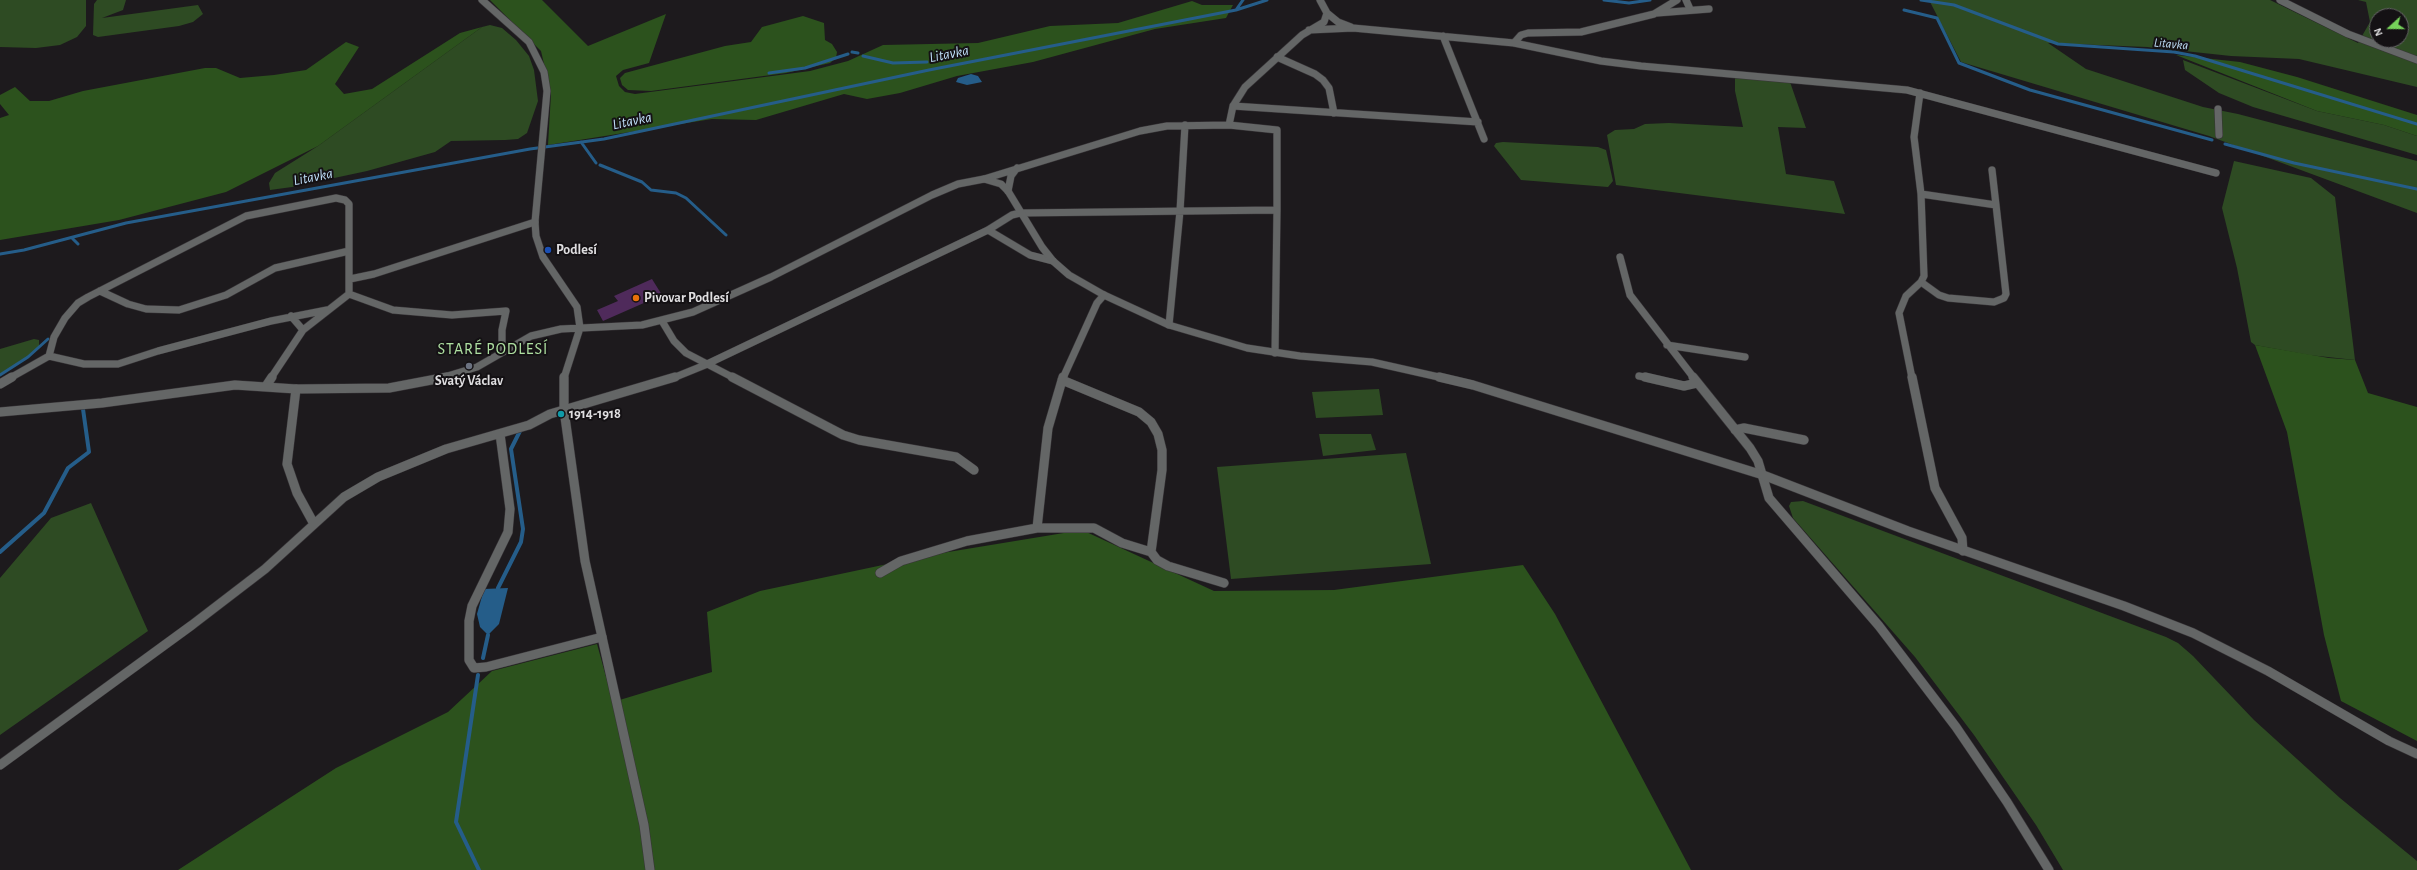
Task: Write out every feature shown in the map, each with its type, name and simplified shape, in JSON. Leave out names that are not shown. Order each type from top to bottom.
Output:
[{"type":"street","points":[[482,0],[529,42],[537,55],[544,72],[547,91],[535,222],[538,247],[577,307],[580,328],[565,371],[562,388],[564,410],[585,561],[644,825],[650,870]]},
{"type":"street","points":[[1320,0],[1327,13],[1338,22],[1353,28]]},
{"type":"street","points":[[1654,14],[1677,0]]},
{"type":"street","points":[[1686,0],[1690,9]]},
{"type":"street","points":[[2280,0],[2348,34],[2417,60]]},
{"type":"street","points":[[1514,43],[1521,35],[1528,33],[1573,33],[1654,14],[1690,9],[1709,9]]},
{"type":"street","points":[[1229,125],[1234,106],[1245,87],[1277,57],[1310,30],[1324,22],[1327,18],[1327,13]]},
{"type":"street","points":[[1310,30],[1353,28],[1514,43],[1600,61],[1641,66],[1720,71],[1920,93],[2216,173]]},
{"type":"street","points":[[1443,36],[1484,139]]},
{"type":"street","points":[[1277,57],[1315,74],[1323,80],[1330,88],[1334,113]]},
{"type":"street","points":[[1920,93],[1914,137],[1921,194],[1924,276],[1921,282],[1906,296],[1900,309],[1900,319],[1935,488],[1962,538],[1963,551]]},
{"type":"street","points":[[1234,106],[1478,122]]},
{"type":"street","points":[[2218,109],[2219,134]]},
{"type":"street","points":[[1169,325],[1180,211],[1185,125]]},
{"type":"street","points":[[0,412],[102,403],[200,388],[266,386],[296,389],[382,388],[408,385],[468,371],[531,336],[580,328],[622,327],[662,321],[713,304],[771,277],[932,195],[958,184],[984,179],[1140,131],[1185,125],[1229,125],[1277,130],[1275,353]]},
{"type":"street","points":[[1008,191],[1011,176],[1018,168]]},
{"type":"street","points":[[1921,282],[1948,298],[1994,302],[2004,298],[2006,294],[1992,170]]},
{"type":"street","points":[[984,179],[1001,184],[1008,191],[1020,213],[1053,261],[1070,275],[1104,295],[1169,325],[1198,335],[1275,353],[1372,362],[1418,371],[1481,388],[1763,475],[1963,551],[2124,606],[2193,633],[2268,671],[2389,741],[2417,754]]},
{"type":"street","points":[[1921,194],[1996,205]]},
{"type":"street","points":[[0,384],[49,356],[59,327],[70,310],[100,291],[246,216],[325,199],[336,198],[345,200],[349,204],[349,294]]},
{"type":"street","points":[[0,765],[192,625],[265,568],[344,497],[360,486],[446,449],[500,434],[564,410],[672,379],[705,365],[988,230],[1012,215],[1020,213],[1277,210]]},
{"type":"street","points":[[350,279],[374,274],[535,222]]},
{"type":"street","points":[[988,230],[1030,255],[1053,261]]},
{"type":"street","points":[[100,291],[128,304],[146,309],[179,310],[226,295],[275,268],[349,251]]},
{"type":"street","points":[[1620,257],[1630,295],[1667,345],[1758,461],[1769,498],[1879,626],[1956,727],[2007,802],[2049,870]]},
{"type":"street","points":[[266,386],[303,330],[349,294]]},
{"type":"street","points":[[349,294],[393,310],[452,316],[506,311],[502,330],[502,351]]},
{"type":"street","points":[[1037,528],[1048,428],[1062,380],[1097,303],[1104,295]]},
{"type":"street","points":[[49,356],[84,364],[118,364],[158,351],[291,316],[327,310]]},
{"type":"street","points":[[291,316],[303,330]]},
{"type":"street","points":[[662,321],[674,341],[686,353],[705,365],[843,435],[859,440],[956,457],[974,470]]},
{"type":"street","points":[[1667,345],[1745,357]]},
{"type":"street","points":[[1639,376],[1684,386],[1697,383]]},
{"type":"street","points":[[1062,380],[1139,412],[1151,422],[1158,434],[1162,450],[1162,470],[1152,552],[1157,560],[1168,566],[1224,583]]},
{"type":"street","points":[[296,389],[287,464],[297,493],[314,524]]},
{"type":"street","points":[[1735,430],[1744,428],[1804,440]]},
{"type":"street","points":[[500,434],[510,509],[508,532],[499,554],[472,606],[469,621],[469,660],[474,668],[486,667],[602,637]]},
{"type":"street","points":[[880,573],[901,561],[967,541],[1037,528],[1094,528],[1122,543],[1152,552]]},
{"type":"green space","points":[[0,0],[86,0],[86,26],[77,37],[60,45],[36,48],[0,47]]},
{"type":"green space","points":[[97,0],[126,0],[123,10],[102,18],[198,5],[203,14],[193,22],[179,26],[98,37],[93,35],[94,4]]},
{"type":"green space","points":[[490,0],[542,0],[588,46],[666,14],[649,63],[623,70],[616,76],[619,86],[625,92],[635,94],[810,71],[848,61],[883,45],[978,43],[1050,26],[1118,23],[1192,1],[1202,5],[1233,5],[1226,18],[1155,29],[1033,62],[957,76],[900,93],[867,99],[844,94],[756,120],[712,119],[548,145],[551,94],[541,51]]},
{"type":"green space","points":[[1929,0],[2270,0],[2358,43],[2369,24],[2369,48],[2409,48],[2409,8],[2369,8],[2369,17],[2366,2],[2358,0],[2417,0],[2417,87],[2299,59],[2231,56],[2147,47],[2048,43],[2086,69],[2203,107],[2238,114],[2417,161],[2417,213],[2209,136],[1961,62]]},
{"type":"green space","points":[[803,16],[824,23],[825,40],[832,44],[837,52],[836,58],[830,63],[786,73],[651,91],[628,90],[622,85],[620,78],[625,73],[725,46],[751,42],[762,27]]},
{"type":"green space","points":[[490,25],[502,28],[516,40],[529,56],[534,70],[538,101],[527,133],[518,139],[451,141],[435,152],[367,171],[292,187],[270,190],[269,183],[275,173],[318,146],[482,27]]},
{"type":"green space","points":[[482,27],[318,146],[226,192],[119,220],[0,240],[0,118],[9,115],[0,104],[0,95],[15,87],[30,101],[49,101],[83,91],[205,68],[216,68],[240,78],[274,75],[306,70],[346,42],[359,47],[335,84],[344,94],[372,89],[460,33]]},
{"type":"green space","points":[[2176,55],[2240,62],[2297,77],[2417,115],[2417,136],[2384,125],[2317,111]]},
{"type":"green space","points":[[2183,60],[2317,111],[2384,125],[2417,136],[2417,155],[2253,107],[2219,93],[2185,70]]},
{"type":"green space","points":[[1735,78],[1790,82],[1806,128],[1778,127],[1786,174],[1834,181],[1845,214],[1616,185],[1607,135],[1615,130],[1634,129],[1645,124],[1669,123],[1743,127],[1735,91]]},
{"type":"green space","points":[[1503,142],[1598,147],[1606,150],[1613,181],[1608,187],[1521,180],[1494,146],[1496,143]]},
{"type":"green space","points":[[2234,161],[2311,178],[2335,197],[2355,360],[2309,355],[2255,345],[2251,342],[2237,268],[2222,208]]},
{"type":"green space","points":[[34,339],[39,340],[39,348],[30,356],[0,375],[0,349]]},
{"type":"green space","points":[[2255,345],[2329,358],[2355,360],[2368,393],[2417,407],[2417,741],[2341,701],[2324,635],[2287,432]]},
{"type":"green space","points":[[1379,389],[1383,415],[1316,418],[1312,392]]},
{"type":"green space","points":[[1319,434],[1371,434],[1376,450],[1323,456]]},
{"type":"green space","points":[[1406,453],[1431,564],[1231,579],[1217,467]]},
{"type":"green space","points":[[1803,501],[2166,637],[2178,643],[2193,656],[2254,720],[2340,798],[2417,861],[2417,870],[2063,870],[2036,825],[1974,735],[1915,657],[1793,518],[1789,506],[1791,502]]},
{"type":"green space","points":[[91,503],[148,631],[0,735],[0,578],[51,518]]},
{"type":"green space","points":[[1082,530],[1214,591],[1334,590],[1523,565],[1555,614],[1691,870],[178,870],[336,768],[448,712],[492,671],[597,644],[613,702],[712,672],[707,612],[760,591],[930,555]]},
{"type":"water","points":[[971,74],[978,76],[982,82],[967,85],[956,82],[958,78]]},
{"type":"water","points":[[508,588],[499,624],[488,635],[480,627],[477,614],[484,589]]},
{"type":"building","name":"Pivovar Podlesí","points":[[652,279],[662,295],[603,321],[597,310],[618,301],[614,296]]},
{"type":"waterway","name":"Litavka","points":[[1236,10],[1243,0]]},
{"type":"waterway","name":"Litavka","points":[[1236,10],[1267,0]]},
{"type":"waterway","name":"Litavka","points":[[1604,0],[1629,3],[1650,0]]},
{"type":"waterway","name":"Litavka","points":[[1921,0],[1954,5],[2058,44],[2174,52],[2195,56],[2417,124]]},
{"type":"waterway","name":"Litavka","points":[[581,142],[604,139],[929,70],[1236,10]]},
{"type":"waterway","points":[[1904,10],[1937,18],[1959,63],[2030,90],[2212,140]]},
{"type":"waterway","points":[[852,52],[858,53]]},
{"type":"waterway","points":[[769,73],[805,68],[848,54]]},
{"type":"waterway","points":[[863,56],[893,63],[927,62]]},
{"type":"waterway","name":"Litavka","points":[[0,254],[24,250],[126,223],[530,149],[581,142]]},
{"type":"waterway","points":[[581,142],[596,163]]},
{"type":"waterway","points":[[2225,144],[2294,163],[2417,189]]},
{"type":"waterway","points":[[600,165],[642,182],[651,190],[676,193],[686,198],[726,235]]},
{"type":"waterway","points":[[72,238],[78,244]]},
{"type":"waterway","points":[[0,375],[28,357],[48,339]]},
{"type":"waterway","points":[[0,552],[44,513],[68,468],[89,452],[83,409]]},
{"type":"waterway","points":[[498,588],[521,542],[523,529],[511,449],[520,431]]},
{"type":"waterway","points":[[483,658],[488,635]]},
{"type":"waterway","points":[[478,675],[456,822],[479,870]]},
{"type":"place","name":"Podlesí","points":[[548,250]]},
{"type":"place","name":"Pivovar Podlesí","points":[[636,298]]},
{"type":"place","name":"Svatý Václav","points":[[469,366]]},
{"type":"place","name":"1914-1918","points":[[561,414]]},
{"type":"district","name":"STARÉ PODLESÍ","points":[[493,349]]}]
